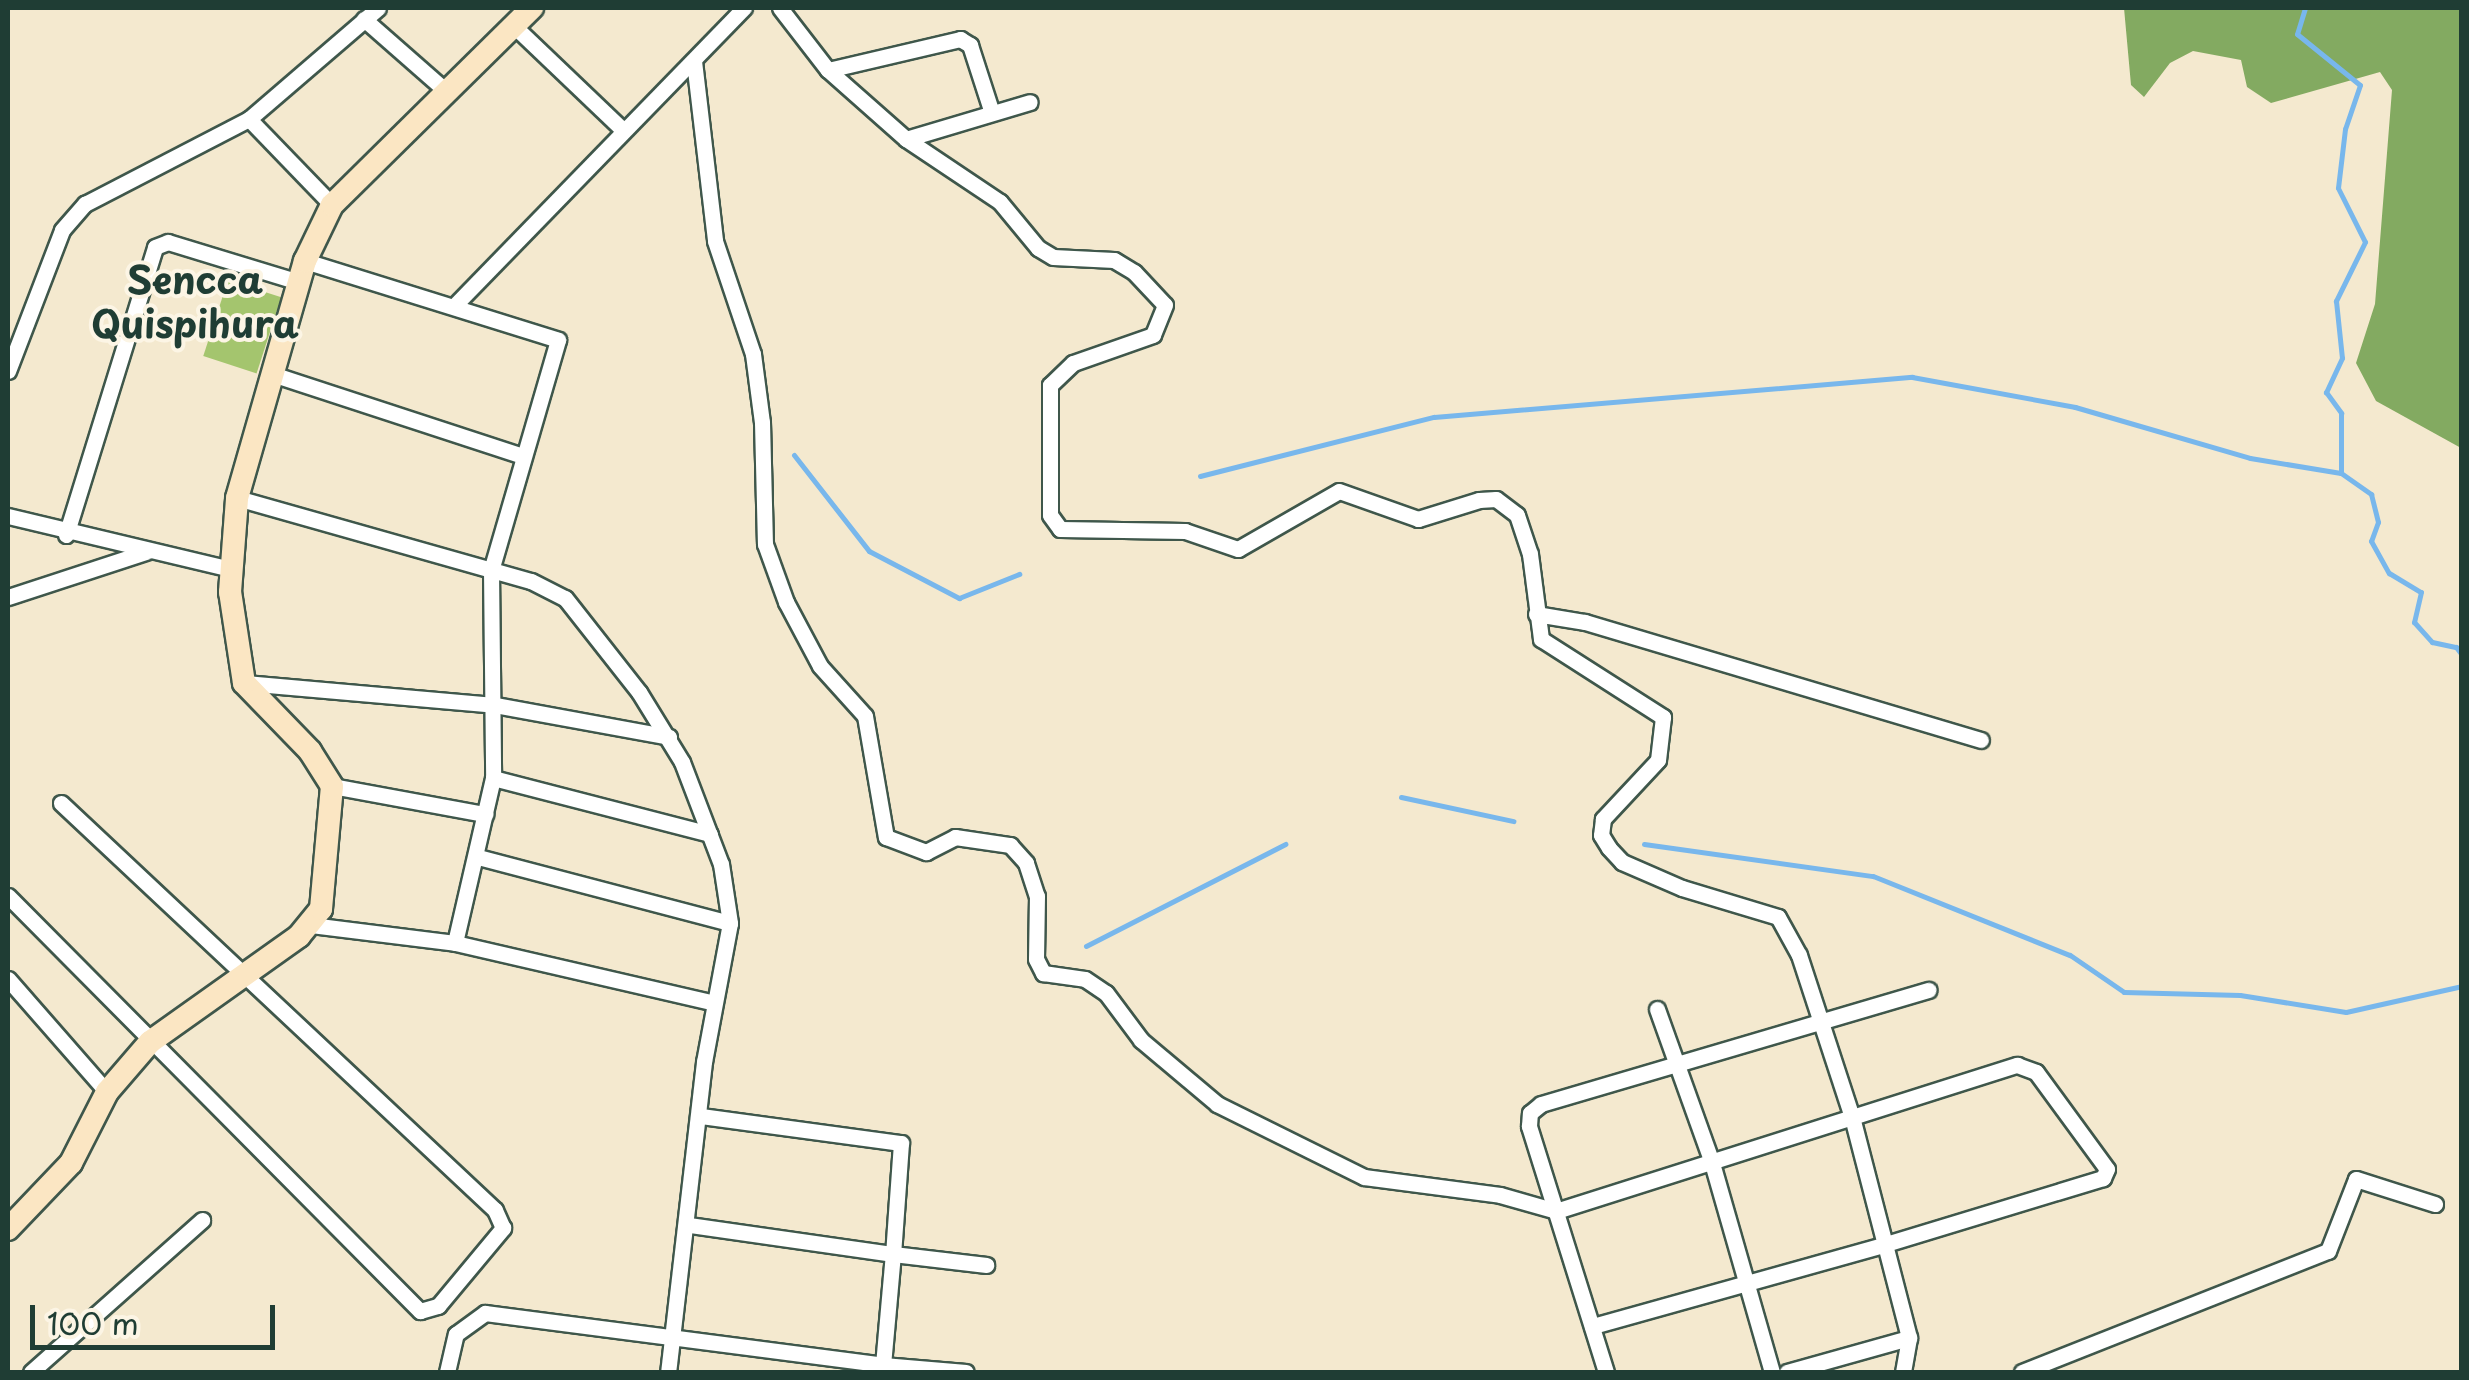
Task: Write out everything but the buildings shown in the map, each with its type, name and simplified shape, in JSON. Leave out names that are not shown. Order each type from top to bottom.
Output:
[{"type":"main road","points":[[8,1228],[70,1163],[106,1092],[150,1042],[311,925],[320,910],[332,786],[310,751],[244,682],[232,634],[231,569],[238,498],[302,271],[332,205],[532,8]]},
{"type":"street","points":[[8,371],[62,230],[85,204],[248,119],[378,8]]},
{"type":"street","points":[[454,306],[744,8]]},
{"type":"street","points":[[780,8],[828,70],[906,138],[1000,202],[1038,248],[1052,257],[1114,260],[1134,272],[1165,306],[1153,335],[1095,352],[1058,374],[1050,385],[1050,515],[1060,529],[1185,531],[1238,549],[1339,491],[1418,519],[1496,499],[1517,515],[1527,540],[1541,639],[1565,658],[1663,717],[1658,760],[1603,819],[1601,835],[1609,848],[1622,862],[1682,888],[1778,917],[1823,1023],[1852,1117],[1909,1338],[1903,1372]]},
{"type":"street","points":[[364,19],[446,91]]},
{"type":"street","points":[[514,25],[623,130]]},
{"type":"street","points":[[828,70],[960,39],[970,45],[992,114]]},
{"type":"street","points":[[694,60],[716,241],[753,354],[762,422],[765,544],[820,666],[864,716],[886,837],[926,852],[955,837],[1010,846],[1026,862],[1037,896],[1036,960],[1043,973],[1085,979],[1106,993],[1141,1040],[1218,1104],[1364,1178],[1500,1195],[1556,1211],[2024,1065],[2036,1072],[2107,1169],[2103,1178],[1592,1326]]},
{"type":"street","points":[[906,138],[1030,102]]},
{"type":"street","points":[[248,119],[332,205]]},
{"type":"street","points":[[66,535],[156,247],[168,242],[454,306],[558,340],[491,570],[493,778],[478,857],[455,942]]},
{"type":"street","points":[[272,374],[522,456]]},
{"type":"street","points":[[238,498],[491,570],[565,598],[669,737],[710,834],[730,923],[714,1003],[668,1372]]},
{"type":"street","points":[[8,516],[66,535],[231,569]]},
{"type":"street","points":[[8,597],[150,551]]},
{"type":"street","points":[[1536,614],[1585,622],[1981,740]]},
{"type":"street","points":[[244,682],[495,705],[669,737]]},
{"type":"street","points":[[493,778],[710,834]]},
{"type":"street","points":[[332,786],[485,814]]},
{"type":"street","points":[[8,896],[410,1303],[429,1312],[438,1306],[503,1228],[502,1218],[61,804]]},
{"type":"street","points":[[478,857],[730,923]]},
{"type":"street","points":[[311,925],[455,942],[714,1003]]},
{"type":"street","points":[[8,979],[106,1092]]},
{"type":"street","points":[[1606,1372],[1530,1113],[1540,1104],[1929,990]]},
{"type":"street","points":[[1657,1008],[1712,1163],[1772,1372]]},
{"type":"street","points":[[701,1116],[905,1146],[884,1365]]},
{"type":"street","points":[[2022,1372],[2328,1252],[2356,1179],[2435,1204]]},
{"type":"street","points":[[31,1372],[202,1220]]},
{"type":"street","points":[[689,1225],[986,1265]]},
{"type":"street","points":[[446,1372],[456,1334],[485,1313],[884,1365],[966,1372]]},
{"type":"street","points":[[1787,1372],[1909,1338]]},
{"type":"green space","points":[[2124,8],[2461,8],[2461,448],[2376,401],[2356,363],[2375,304],[2392,90],[2380,72],[2271,103],[2247,87],[2241,60],[2193,51],[2170,63],[2144,97],[2131,85]]},
{"type":"green space","points":[[228,280],[281,297],[257,373],[203,356]]},
{"type":"waterway","points":[[2305,8],[2297,34],[2360,85],[2345,129],[2338,188],[2365,242],[2336,301],[2342,358],[2326,392],[2341,413],[2341,473],[2371,494],[2378,522],[2371,541],[2389,573],[2421,592],[2414,622],[2432,642],[2456,647],[2462,655]]},
{"type":"waterway","points":[[1200,476],[1434,417],[1912,377],[2075,407],[2250,458],[2341,473]]},
{"type":"waterway","points":[[794,455],[869,551],[959,598],[1019,574]]},
{"type":"waterway","points":[[1401,797],[1513,821]]},
{"type":"waterway","points":[[1086,946],[1285,844]]},
{"type":"waterway","points":[[1644,844],[1873,876],[2070,955],[2124,992],[2240,995],[2346,1012],[2462,986]]},
{"type":"district","name":"Sencca Quispihura","points":[[195,301]]}]
